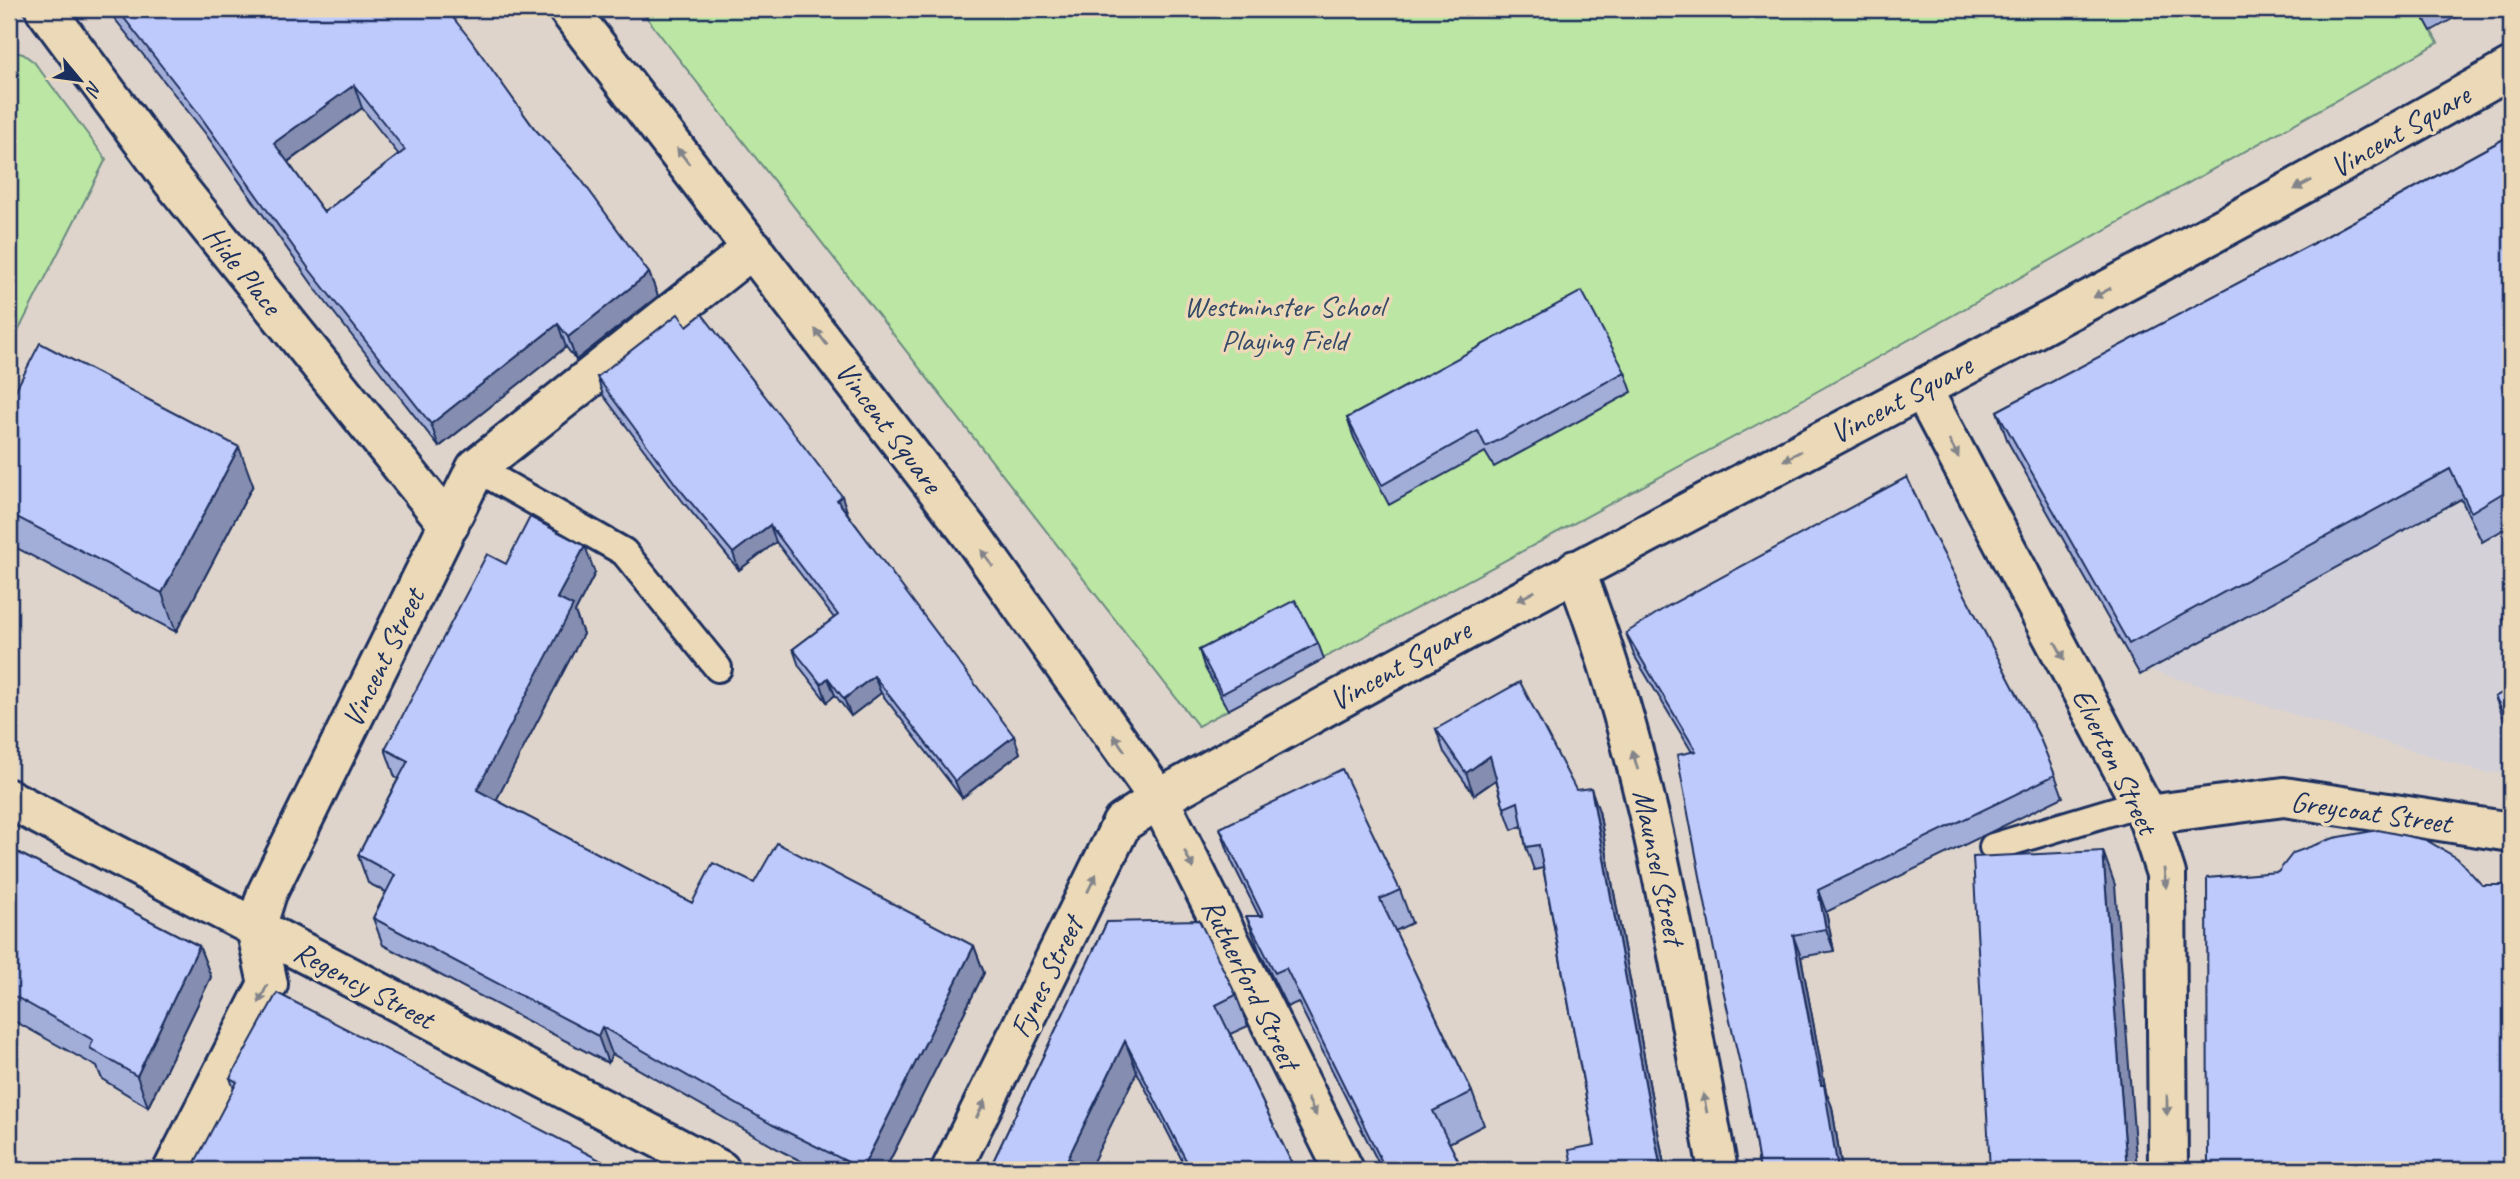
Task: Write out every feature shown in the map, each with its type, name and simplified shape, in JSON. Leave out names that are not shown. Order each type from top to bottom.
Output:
[{"type":"street","name":"Hide Place","points":[[45,9],[171,179],[449,525]]},
{"type":"street","name":"Vincent Square","points":[[568,9],[968,530],[1159,799],[1424,650],[1922,389],[2342,164],[2511,68]]},
{"type":"street","name":"Vincent Street","points":[[173,1170],[268,985],[256,928],[267,893],[476,468],[753,248]]},
{"type":"street","name":"Elverton Street","points":[[1922,389],[2144,809],[2166,874],[2168,1170]]},
{"type":"street","name":"Maunsel Street","points":[[1574,570],[1607,663],[1644,793],[1718,1170]]},
{"type":"street","name":"Greycoat Street","points":[[2144,809],[2284,797],[2511,832]]},
{"type":"street","name":"Regency Street","points":[[9,799],[720,1170]]},
{"type":"street","name":"Fynes Street","points":[[951,1170],[1122,823],[1159,799]]},
{"type":"street","name":"Rutherford Street","points":[[1159,799],[1344,1170]]},
{"type":"lane","points":[[476,468],[624,552],[718,668]]},
{"type":"lane","points":[[1993,847],[2144,809]]},
{"type":"shaded area","points":[[2511,140],[2511,773],[2486,773],[2149,670],[2460,499]]},
{"type":"green space","name":"Westminster School Playing Field","points":[[640,9],[2419,9],[2438,43],[1784,410],[1198,726]]},
{"type":"green space","points":[[9,51],[23,54],[34,62],[106,159],[9,349]]},
{"type":"building","points":[[117,9],[446,9],[534,128],[580,178],[649,273],[568,337],[558,324],[431,424],[309,269],[196,110]],"holes":[[[354,85],[405,150],[324,212],[274,143]]]},
{"type":"building","points":[[2422,9],[2436,9],[2425,15]]},
{"type":"building","points":[[2511,135],[2511,488],[2471,512],[2450,469],[2129,644],[1997,411]]},
{"type":"building","points":[[1582,291],[1625,372],[1486,447],[1478,431],[1382,485],[1347,418]]},
{"type":"building","points":[[678,314],[687,326],[702,314],[842,496],[837,500],[1014,736],[955,781],[874,676],[844,699],[828,678],[821,684],[793,649],[838,615],[770,525],[733,553],[677,486],[597,377]]},
{"type":"building","points":[[40,343],[239,447],[162,593],[9,513],[9,403]]},
{"type":"building","points":[[1907,477],[1929,526],[2039,736],[2055,775],[1818,890],[1826,929],[1793,935],[1821,1085],[1824,1085],[1838,1170],[1760,1170],[1748,1099],[1714,950],[1677,755],[1696,751],[1626,633],[1668,606]]},
{"type":"building","points":[[530,517],[585,546],[557,598],[573,606],[477,790],[692,903],[713,863],[754,883],[777,843],[974,946],[862,1169],[773,1125],[602,1027],[598,1036],[373,918],[395,875],[358,855],[408,761],[385,749],[487,554],[506,564]]},
{"type":"building","points":[[1295,600],[1318,643],[1222,694],[1199,650]]},
{"type":"building","points":[[2511,613],[2511,632],[2503,618]]},
{"type":"building","points":[[1520,682],[1576,790],[1591,788],[1661,1170],[1573,1170],[1569,1150],[1595,1145],[1539,845],[1526,847],[1518,802],[1504,808],[1490,756],[1466,773],[1436,729]]},
{"type":"building","points":[[2511,688],[2511,724],[2495,697]]},
{"type":"building","points":[[1342,769],[1400,890],[1380,899],[1472,1092],[1433,1111],[1463,1170],[1386,1170],[1286,968],[1275,973],[1246,916],[1263,916],[1220,828]]},
{"type":"building","points":[[2378,830],[2426,840],[2457,858],[2482,885],[2511,885],[2511,1170],[2208,1170],[2207,878],[2278,872],[2293,853],[2334,838]]},
{"type":"building","points":[[9,848],[199,946],[137,1076],[90,1048],[93,1040],[9,993]]},
{"type":"building","points":[[2103,851],[2127,1170],[1990,1170],[1973,857]]},
{"type":"building","points":[[1199,920],[1236,995],[1216,1005],[1295,1170],[1191,1170],[1125,1041],[1068,1158],[1093,1170],[989,1170],[1107,922]]},
{"type":"building","points":[[277,993],[619,1170],[191,1170],[237,1082],[230,1078]]}]
